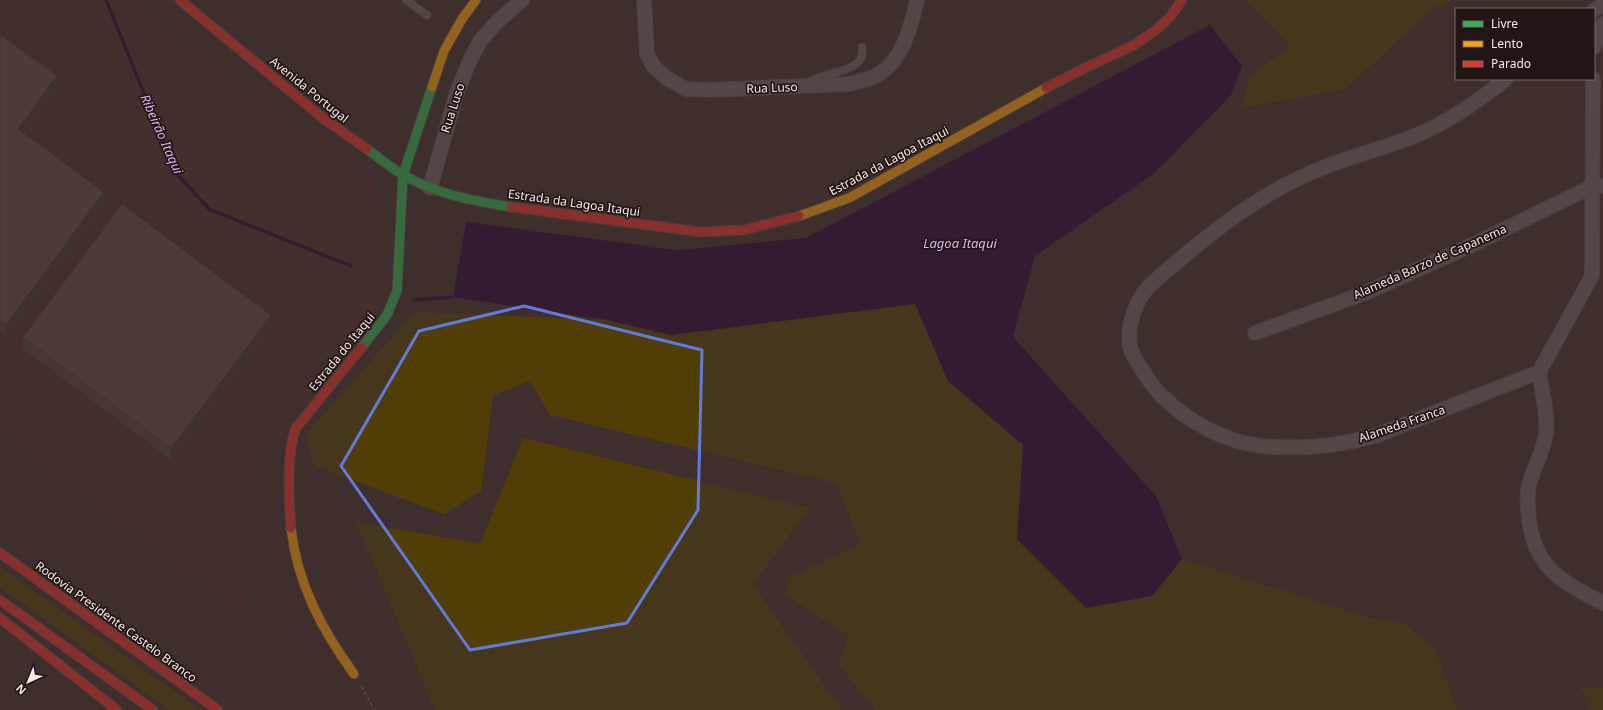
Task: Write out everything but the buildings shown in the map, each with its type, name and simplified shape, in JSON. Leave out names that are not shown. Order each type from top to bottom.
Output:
[{"type":"main road","name":"Estrada do Itaqui","points":[[354,674],[328,635],[312,604],[300,574],[291,530],[290,449],[296,428],[381,324],[393,302],[397,291],[403,175],[444,51],[462,19],[476,0]]},
{"type":"main road","name":"Estrada da Lagoa Itaqui","points":[[430,188],[475,201],[535,211],[702,232],[744,230],[771,224],[813,212],[849,198],[1006,110],[1083,69],[1134,46],[1156,30],[1170,17],[1182,0]]},
{"type":"main road","name":"Avenida Portugal","points":[[182,1],[324,119],[403,175],[430,188]]},
{"type":"main road","name":"Rodovia Presidente Castelo Branco","points":[[0,553],[218,710]]},
{"type":"main road","points":[[0,600],[153,710]]},
{"type":"main road","points":[[0,618],[117,710]]},
{"type":"street","name":"Rua Luso","points":[[430,188],[457,92],[471,58],[481,40],[498,21],[522,0]]},
{"type":"street","name":"Rua Luso","points":[[644,0],[647,54],[654,68],[668,79],[686,88],[709,90],[799,87],[849,84],[865,81],[877,75],[896,57],[912,22],[917,0]]},
{"type":"street","points":[[1595,45],[1603,25]]},
{"type":"street","name":"Alameda Franca","points":[[1505,80],[1451,119],[1416,135],[1308,174],[1274,190],[1219,227],[1148,287],[1139,299],[1134,311],[1129,334],[1131,348],[1148,380],[1162,397],[1195,422],[1233,440],[1261,446],[1314,447],[1352,442],[1375,436],[1539,372]]},
{"type":"street","points":[[1593,80],[1598,186],[1598,277],[1539,372],[1546,422],[1546,435],[1528,487],[1527,506],[1533,544],[1543,561],[1562,581],[1603,603]]},
{"type":"street","name":"Alameda Barzo de Capanema","points":[[1255,333],[1365,293],[1598,186]]},
{"type":"lane","points":[[406,0],[427,15]]},
{"type":"lane","points":[[799,87],[821,76],[853,66],[861,58],[863,52],[862,47]]},
{"type":"path","points":[[354,674],[374,710]]},
{"type":"highlighted area","points":[[524,306],[702,350],[698,510],[627,623],[470,650],[341,466],[419,331]]},
{"type":"shaded area","points":[[0,0],[151,0],[159,21],[377,180],[387,298],[244,481],[245,617],[0,435]]},
{"type":"shaded area","points":[[1245,0],[1451,0],[1434,8],[1345,89],[1241,108],[1250,76],[1290,46]]},
{"type":"shaded area","points":[[915,304],[948,381],[1023,445],[1017,539],[1152,596],[1182,559],[1367,617],[1404,624],[1435,648],[1457,710],[875,710],[838,664],[849,635],[785,595],[788,578],[860,544],[836,483],[550,415],[530,381],[493,395],[481,491],[444,514],[314,466],[306,434],[415,312],[607,320],[671,335]]},
{"type":"shaded area","points":[[523,438],[809,508],[753,585],[842,710],[435,710],[356,522],[480,544]]},
{"type":"shaded area","points":[[0,567],[200,710],[169,710],[0,587]]},
{"type":"shaded area","points":[[1580,687],[1603,688],[1603,710],[1592,710]]},
{"type":"water","name":"Lagoa Itaqui","points":[[1210,25],[1242,66],[1231,95],[1156,172],[1035,256],[1013,337],[1156,496],[1182,559],[1152,596],[1086,608],[1017,539],[1023,445],[948,381],[915,304],[671,335],[607,320],[453,297],[466,222],[677,250],[806,238]]},
{"type":"waterway","name":"Ribeirão Itaqui","points":[[106,0],[177,174],[209,209],[351,266]]},
{"type":"waterway","name":"Ribeirão Itaqui","points":[[414,300],[453,297]]},
{"type":"traffic: fast","points":[[362,347],[387,315],[397,291],[403,175],[432,87]]},
{"type":"traffic: fast","points":[[367,149],[398,171],[427,187],[455,196],[511,207]]},
{"type":"traffic: slow","points":[[432,87],[444,51],[462,19],[476,0]]},
{"type":"traffic: slow","points":[[799,216],[849,198],[1046,88]]},
{"type":"traffic: slow","points":[[291,528],[294,548],[305,587],[322,623],[354,674]]},
{"type":"traffic: jam","points":[[180,0],[324,119],[367,149]]},
{"type":"traffic: jam","points":[[1046,88],[1134,45],[1156,30],[1170,17],[1182,0]]},
{"type":"traffic: jam","points":[[511,207],[701,232],[744,230],[799,216]]},
{"type":"traffic: jam","points":[[291,528],[289,464],[296,428],[362,347]]},
{"type":"traffic: jam","points":[[0,553],[218,710]]},
{"type":"traffic: jam","points":[[0,600],[153,710]]},
{"type":"traffic: jam","points":[[0,618],[117,710]]}]
